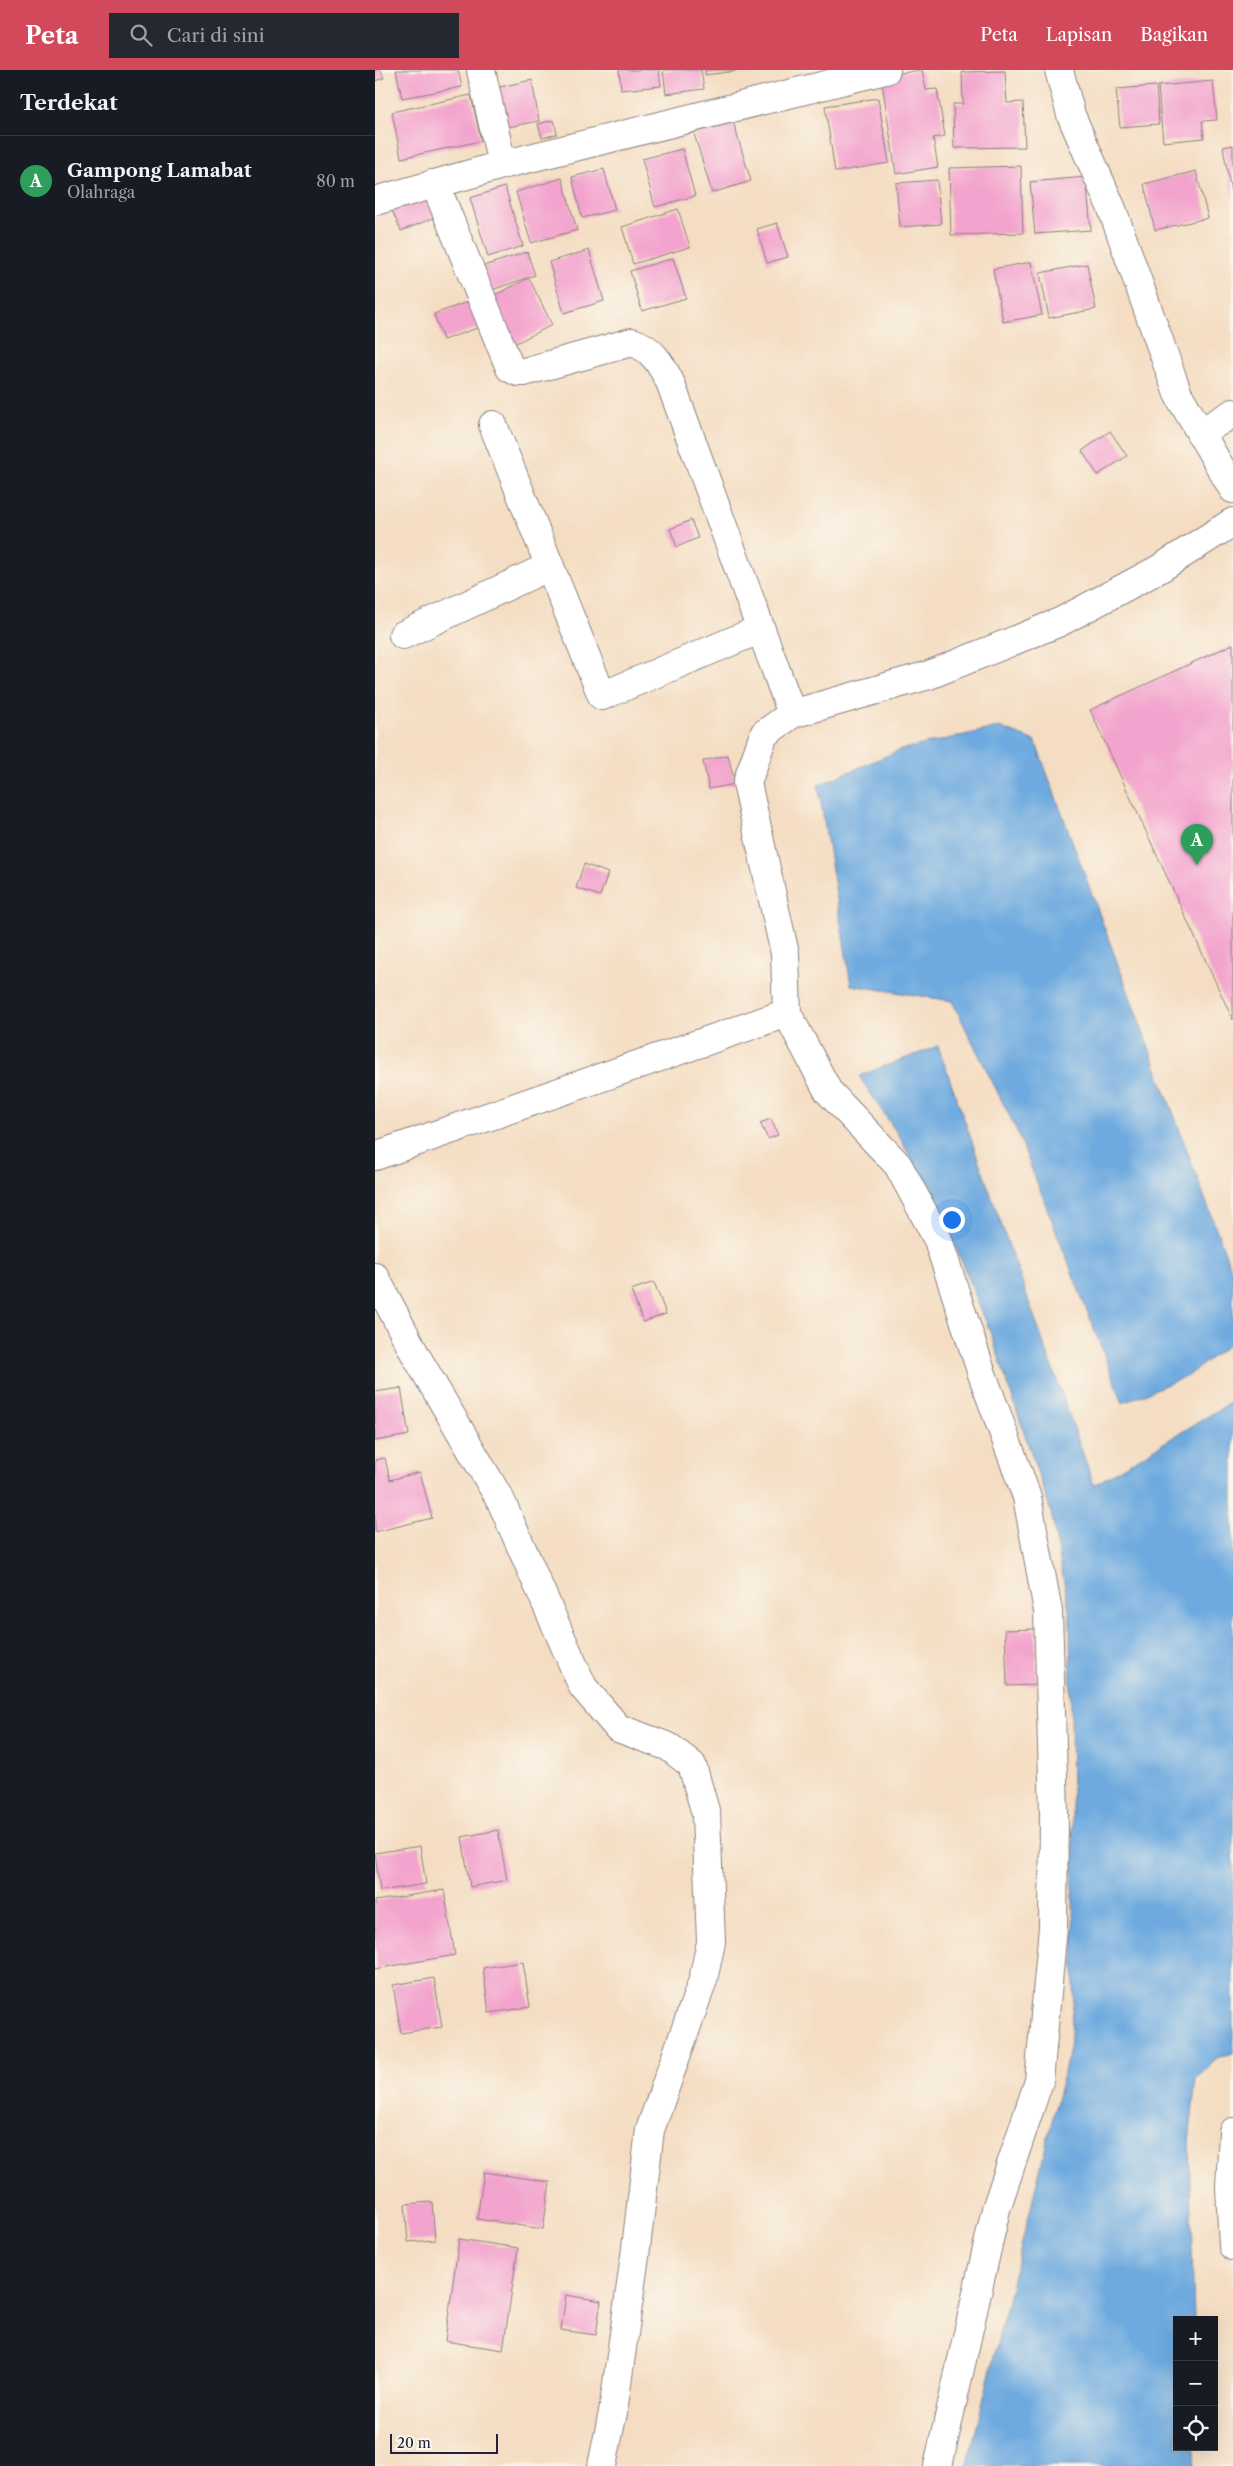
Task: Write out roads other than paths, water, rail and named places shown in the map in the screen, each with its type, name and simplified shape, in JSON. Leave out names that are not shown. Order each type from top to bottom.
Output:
[{"type":"street","points":[[481,70],[502,166]]},
{"type":"street","points":[[375,202],[432,184],[886,70]]},
{"type":"street","points":[[1059,70],[1071,115],[1113,209],[1178,394],[1233,489]]},
{"type":"street","points":[[432,184],[440,196],[510,368],[518,372],[524,372],[632,342],[644,346],[660,362],[670,382],[793,714]]},
{"type":"street","points":[[1200,433],[1233,413]]},
{"type":"street","points":[[493,425],[602,696],[761,629]]},
{"type":"street","points":[[939,2466],[995,2209],[1039,2081],[1053,1927],[1054,1813],[1048,1611],[1027,1497],[982,1374],[938,1240],[898,1165],[828,1091],[787,1013],[785,954],[747,783],[765,734],[793,714],[929,674],[1060,622],[1159,569],[1233,522]]},
{"type":"street","points":[[403,635],[550,566]]},
{"type":"street","points":[[375,1156],[787,1013]]},
{"type":"street","points":[[375,1277],[415,1354],[501,1501],[583,1688],[618,1728],[669,1747],[692,1765],[706,1814],[711,1942],[703,1980],[650,2130],[617,2383],[602,2466]]},
{"type":"street","points":[[1233,2132],[1231,2187],[1233,2246]]},
{"type":"water","points":[[999,727],[1035,741],[1233,1274],[1233,1341],[1189,1375],[1123,1403],[1017,1131],[952,1001],[851,985],[818,785],[900,750]]},
{"type":"water","points":[[938,1046],[1094,1485],[1233,1401],[1233,2053],[1219,2057],[1196,2079],[1189,2142],[1194,2316],[1173,2316],[1173,2451],[1195,2451],[1193,2466],[967,2466],[1070,2048],[1074,1990],[1070,1615],[1051,1512],[991,1334],[946,1223],[899,1136],[859,1076]]},
{"type":"place","name":"Gampong Lamabat","points":[[1197,865]]}]
